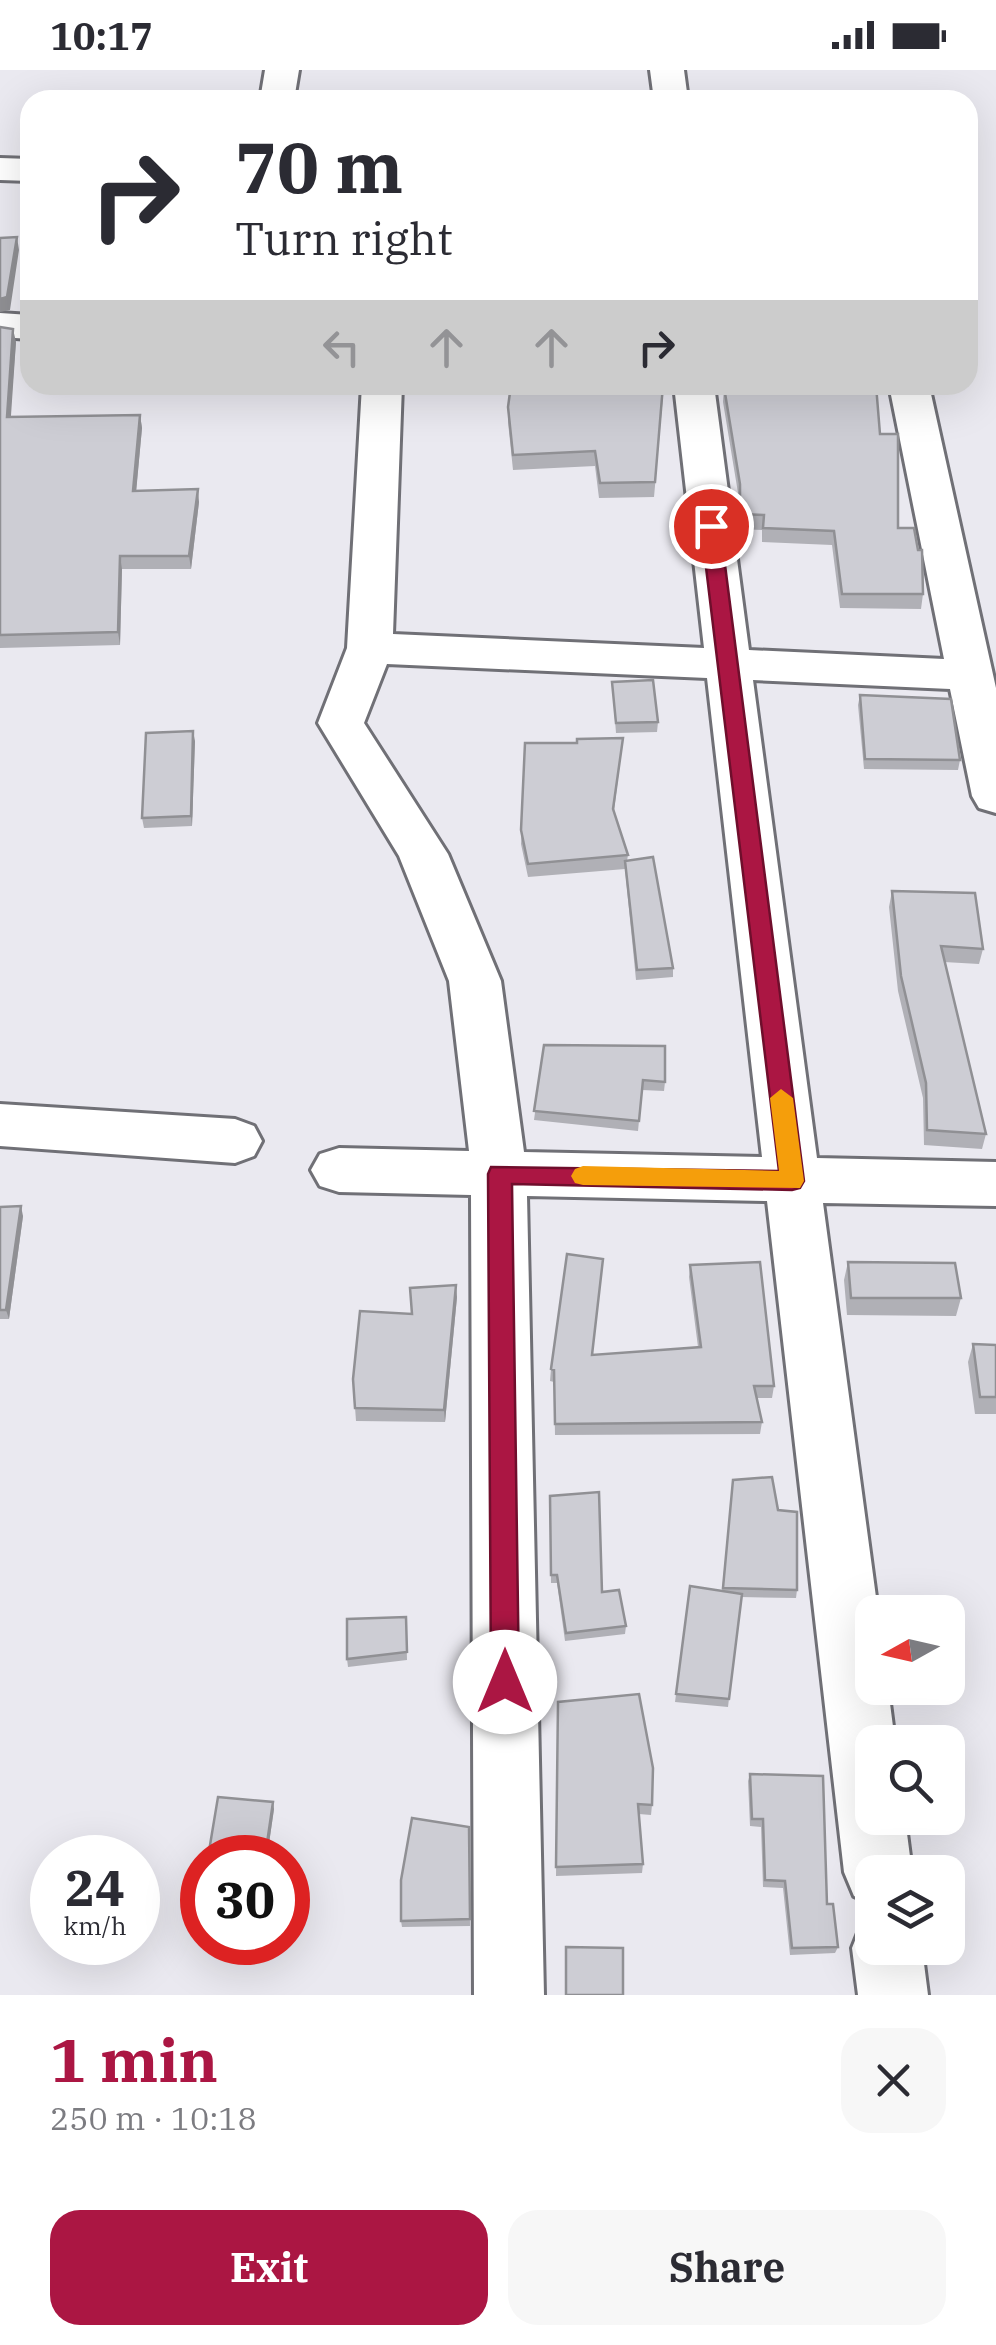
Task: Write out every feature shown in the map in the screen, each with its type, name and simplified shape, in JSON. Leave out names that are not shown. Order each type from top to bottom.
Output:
[{"type":"street","points":[[382,395],[370,648],[341,723],[423,854],[475,981],[500,1174],[508,1995]]},
{"type":"street","points":[[695,395],[876,1855]]},
{"type":"street","points":[[911,395],[996,796]]},
{"type":"street","points":[[370,648],[970,675]]},
{"type":"street","points":[[0,1125],[235,1141]]},
{"type":"street","points":[[340,1170],[996,1184]]},
{"type":"street","points":[[889,1965],[893,1995]]},
{"type":"building","points":[[17,237],[7,297],[0,299],[0,238]]},
{"type":"building","points":[[0,327],[13,329],[7,417],[140,415],[133,491],[198,489],[189,556],[120,556],[118,632],[0,635]]},
{"type":"building","points":[[510,395],[662,395],[655,482],[600,483],[595,451],[513,455]]},
{"type":"building","points":[[725,395],[877,395],[880,434],[898,434],[898,528],[914,528],[918,550],[922,550],[923,594],[842,594],[834,531],[763,528],[764,515],[740,514],[740,484]]},
{"type":"building","points":[[653,680],[658,722],[616,723],[612,682]]},
{"type":"building","points":[[860,695],[951,699],[960,760],[865,759]]},
{"type":"building","points":[[193,731],[191,816],[142,818],[146,733]]},
{"type":"building","points":[[623,738],[613,809],[628,855],[528,864],[521,830],[525,743]]},
{"type":"building","points":[[653,857],[673,968],[637,970],[625,861]]},
{"type":"building","points":[[892,891],[975,893],[983,949],[941,946],[986,1134],[927,1130],[926,1083],[901,976]]},
{"type":"building","points":[[544,1045],[665,1046],[665,1082],[643,1080],[639,1121],[534,1111]]},
{"type":"building","points":[[21,1206],[6,1310],[0,1310],[0,1207]]},
{"type":"building","points":[[567,1254],[603,1259],[592,1355],[701,1347],[690,1265],[760,1262],[774,1386],[754,1386],[762,1422],[555,1424],[551,1369]]},
{"type":"building","points":[[848,1262],[955,1263],[961,1298],[851,1298]]},
{"type":"building","points":[[456,1285],[444,1410],[355,1408],[353,1379],[360,1311],[412,1314],[410,1288]]},
{"type":"building","points":[[973,1344],[996,1345],[996,1397],[980,1397]]},
{"type":"building","points":[[772,1477],[778,1510],[797,1512],[797,1590],[723,1588],[733,1480]]},
{"type":"building","points":[[599,1492],[602,1592],[619,1590],[626,1626],[566,1633],[557,1575],[551,1575],[550,1496]]},
{"type":"building","points":[[690,1586],[742,1594],[729,1699],[676,1694]]},
{"type":"building","points":[[406,1617],[407,1652],[347,1659],[347,1619]]},
{"type":"building","points":[[639,1694],[653,1768],[652,1805],[638,1804],[643,1864],[556,1867],[558,1702]]},
{"type":"building","points":[[750,1774],[823,1776],[827,1904],[833,1904],[838,1947],[792,1948],[785,1881],[765,1880],[763,1819],[752,1819]]},
{"type":"building","points":[[218,1797],[273,1802],[268,1835],[212,1835]]},
{"type":"building","points":[[412,1818],[469,1827],[470,1919],[401,1921],[401,1880]]},
{"type":"building","points":[[566,1947],[623,1948],[623,1995],[566,1995]]},
{"type":"slow traffic","points":[[583,1176],[792,1181],[781,1098]]},
{"type":"route","points":[[505,1682],[500,1174],[792,1181],[711,526]]}]
